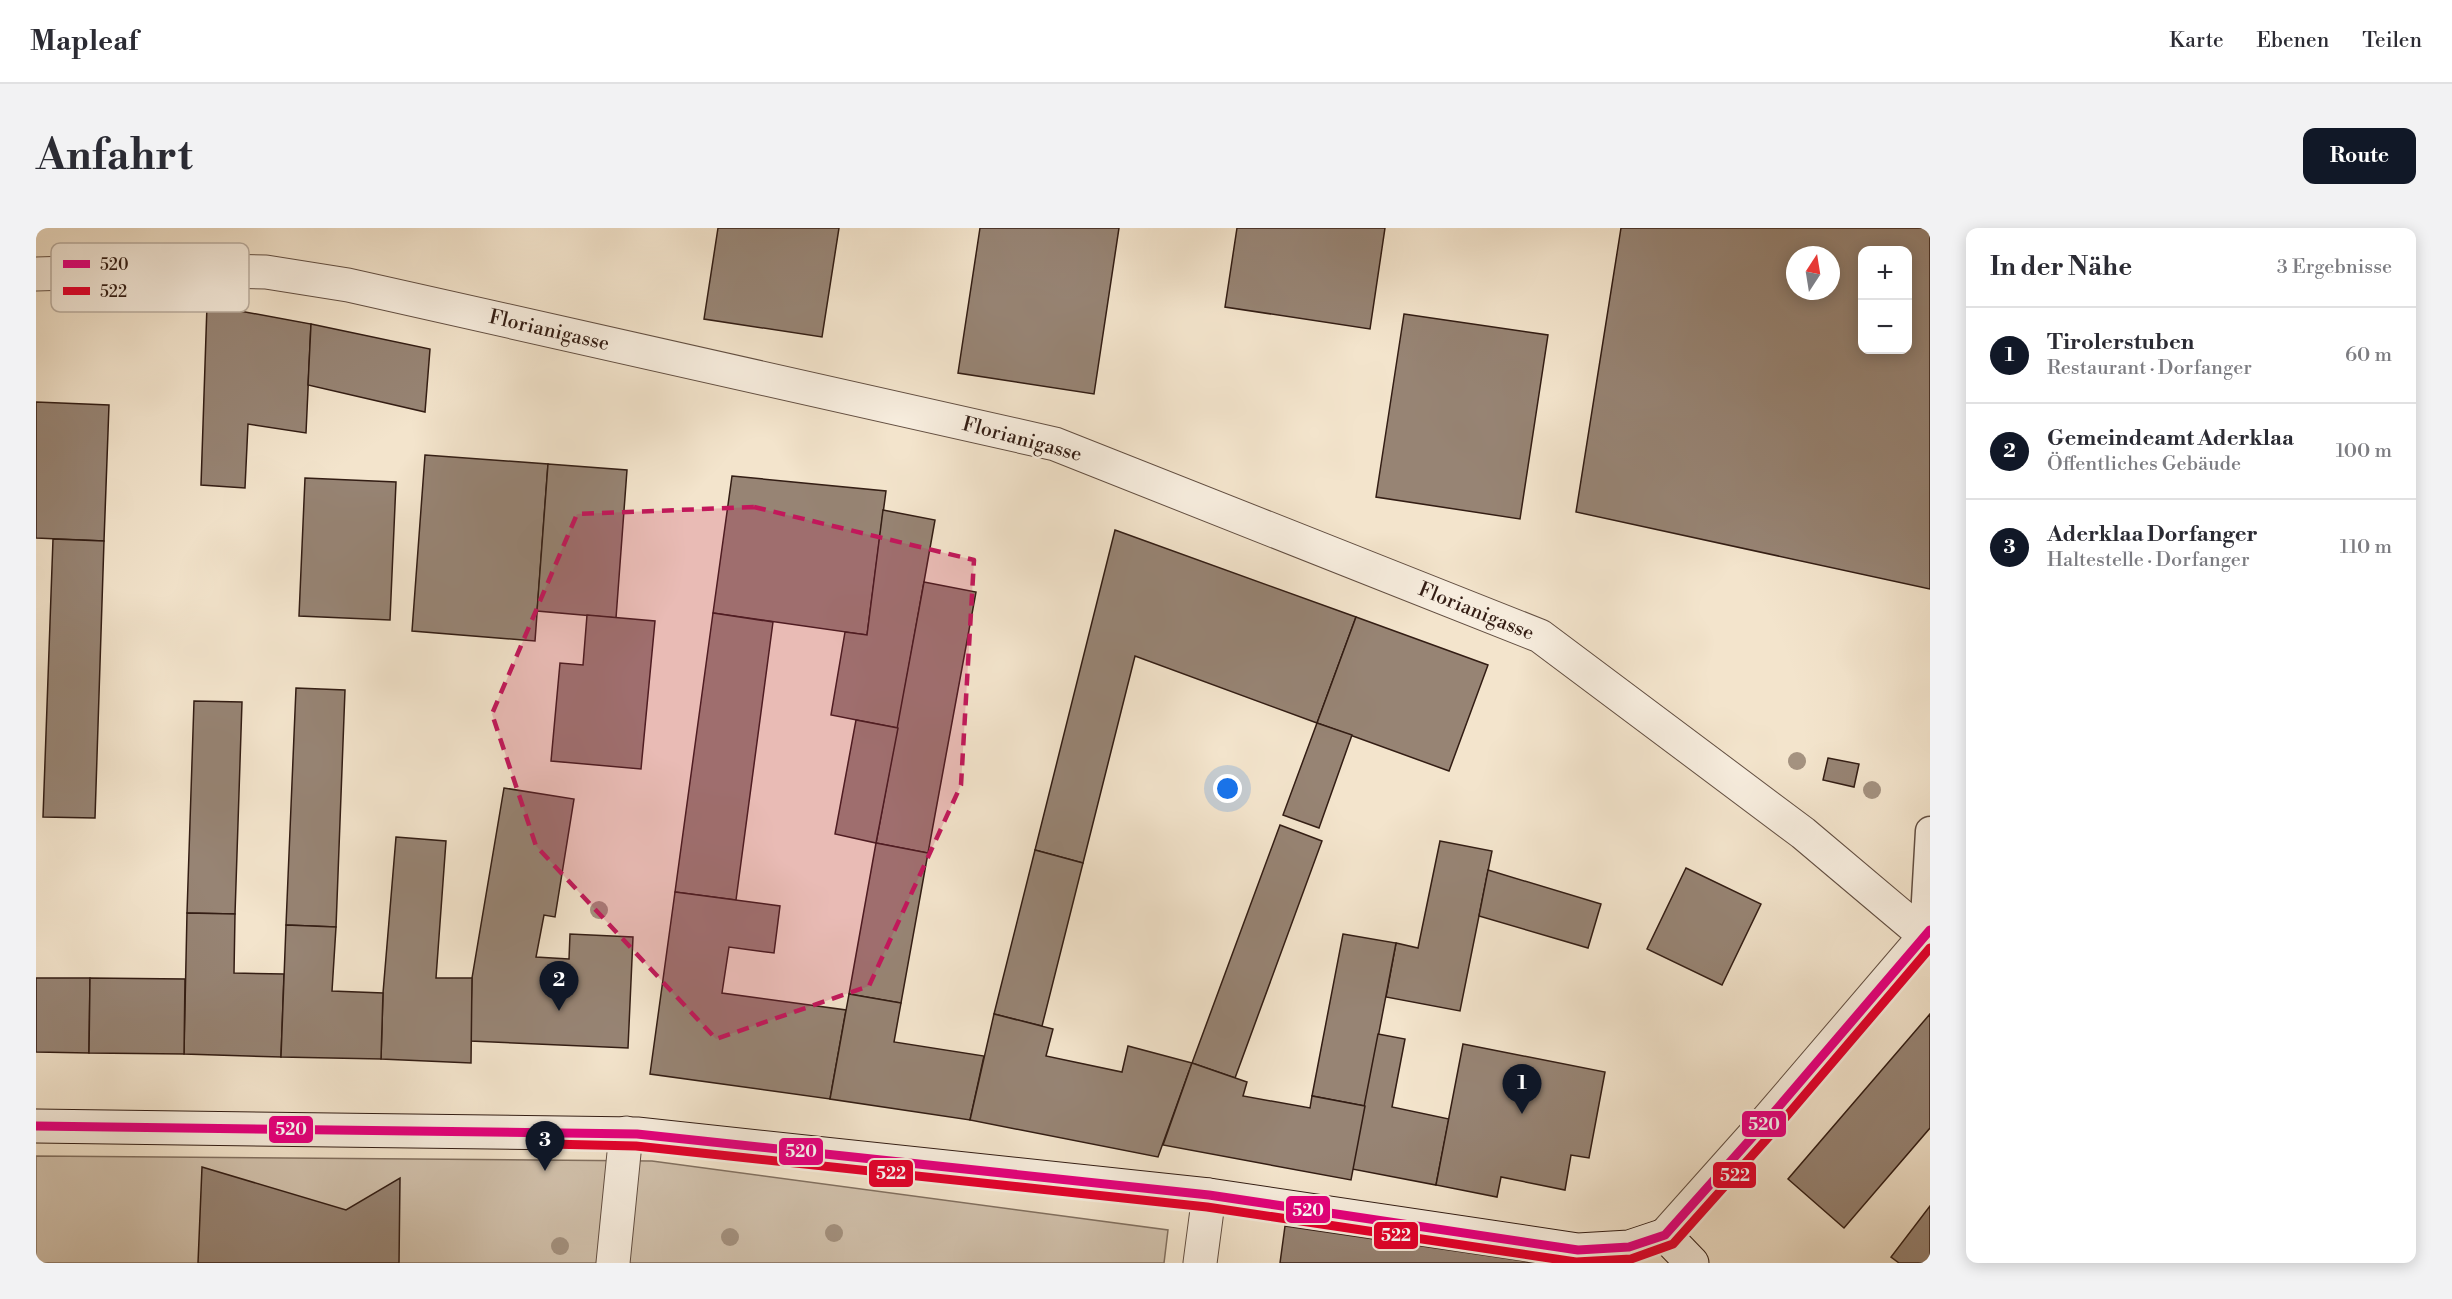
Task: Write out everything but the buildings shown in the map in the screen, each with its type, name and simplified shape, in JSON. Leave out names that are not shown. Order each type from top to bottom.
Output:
[{"type":"street","name":"Florianigasse","points":[[249,272],[266,272],[348,285],[1055,444],[1540,636],[1803,833],[1927,932]]},
{"type":"street","name":"Florianigasse","points":[[36,274],[51,274]]},
{"type":"street","points":[[36,1126],[626,1133],[1209,1195],[1578,1250],[1629,1247],[1665,1235],[1764,1124],[1927,932]]},
{"type":"street","points":[[613,1263],[626,1133]]},
{"type":"street","points":[[1200,1263],[1209,1195]]},
{"type":"street","points":[[1665,1235],[1692,1263]]},
{"type":"lane","points":[[1927,932],[1930,831]]},
{"type":"highlighted area","points":[[754,507],[974,560],[961,785],[869,986],[716,1039],[536,846],[492,714],[577,514]]},
{"type":"shaded area","points":[[36,1156],[652,1161],[1168,1230],[1164,1263],[36,1263]]},
{"type":"transit line","name":"520","points":[[36,1126],[637,1134],[1209,1195],[1578,1250],[1629,1247],[1665,1235],[1764,1124],[1930,930]]},
{"type":"transit line","name":"522","points":[[548,1144],[636,1146],[1207,1207],[1576,1262],[1631,1259],[1673,1244],[1773,1132],[1930,948]]},
{"type":"place","name":"Gemeindeamt Aderklaa","points":[[559,1011]]},
{"type":"place","name":"Tirolerstuben","points":[[1522,1114]]},
{"type":"place","name":"Aderklaa Dorfanger","points":[[545,1171]]}]
